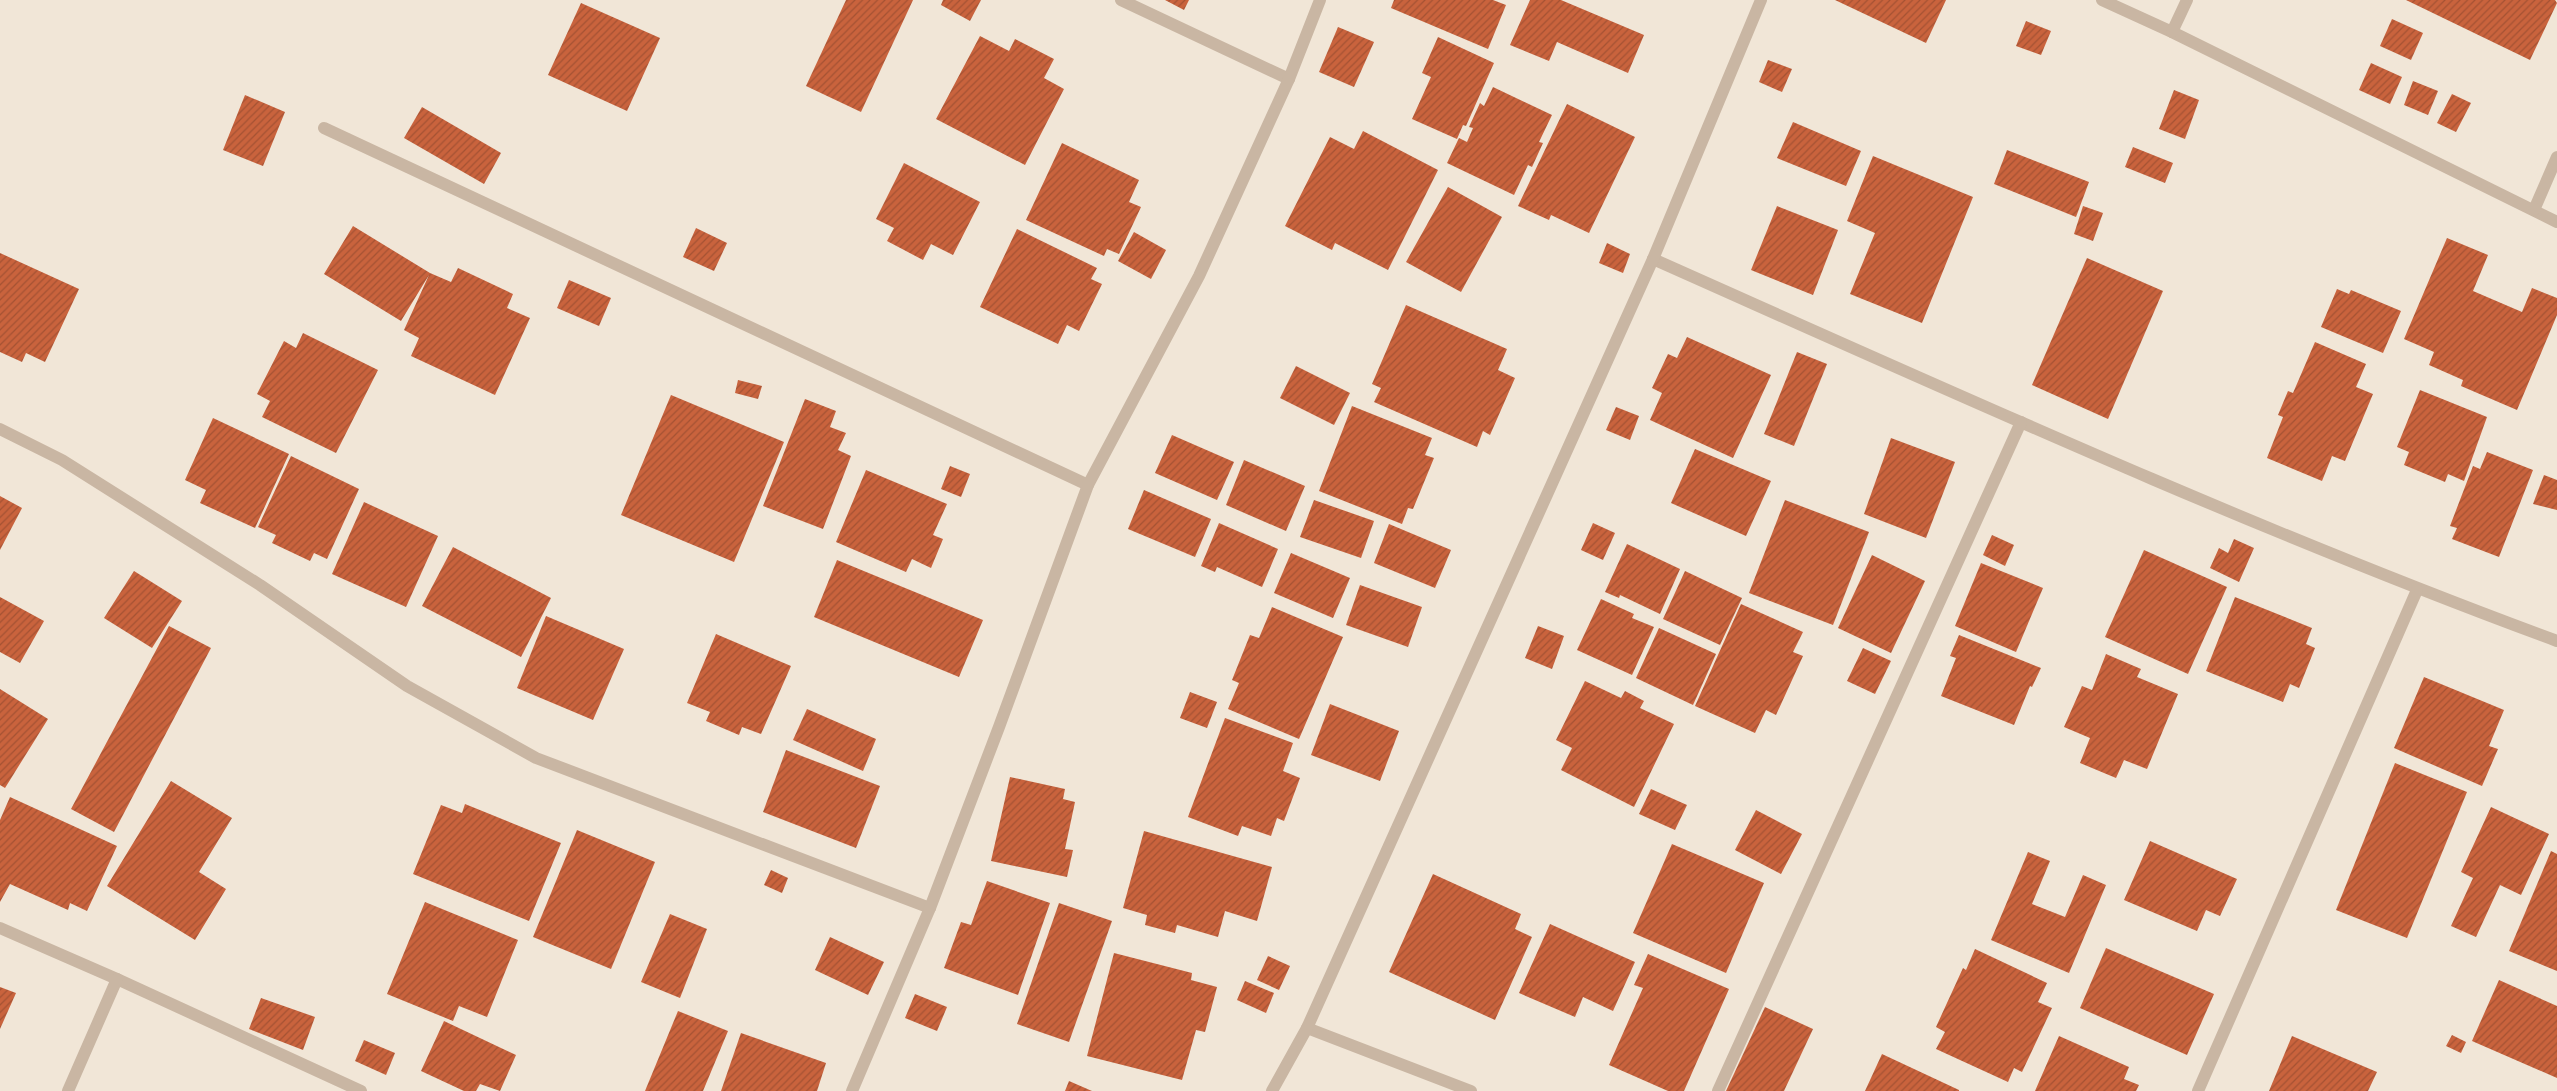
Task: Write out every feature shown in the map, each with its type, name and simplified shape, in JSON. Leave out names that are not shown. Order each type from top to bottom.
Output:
[{"type":"street","points":[[1121,0],[1289,78]]},
{"type":"street","points":[[852,1091],[930,908],[1000,727],[1088,485],[1199,276],[1289,78],[1320,0]]},
{"type":"street","points":[[1272,1091],[1307,1028],[1653,259],[1761,0]]},
{"type":"street","points":[[2102,0],[2172,32],[2557,222]]},
{"type":"street","points":[[2172,32],[2187,0]]},
{"type":"street","points":[[324,128],[1088,485]]},
{"type":"street","points":[[2534,210],[2557,158]]},
{"type":"street","points":[[1653,259],[2021,422],[2417,590],[2557,641]]},
{"type":"street","points":[[1718,1091],[2021,422]]},
{"type":"street","points":[[0,429],[62,460],[252,580],[407,686],[536,758],[930,908]]},
{"type":"street","points":[[2198,1091],[2417,590]]},
{"type":"street","points":[[0,928],[117,979],[361,1091]]},
{"type":"street","points":[[68,1091],[117,979]]},
{"type":"street","points":[[1307,1028],[1471,1091]]},
{"type":"building","points":[[846,0],[913,0],[861,112],[806,86]]},
{"type":"building","points":[[943,0],[981,0],[970,21],[941,5]]},
{"type":"building","points":[[1165,0],[1189,0],[1184,10]]},
{"type":"building","points":[[1394,0],[1493,0],[1506,5],[1488,49],[1391,8]]},
{"type":"building","points":[[1530,0],[1561,0],[1644,35],[1628,73],[1557,42],[1549,61],[1510,45]]},
{"type":"building","points":[[1835,0],[1946,0],[1926,43]]},
{"type":"building","points":[[2406,0],[2555,0],[2557,3],[2530,60]]},
{"type":"building","points":[[581,3],[660,38],[627,111],[548,75]]},
{"type":"building","points":[[2392,19],[2423,33],[2411,60],[2380,46]]},
{"type":"building","points":[[2026,21],[2051,31],[2041,55],[2016,46]]},
{"type":"building","points":[[1338,27],[1374,42],[1354,87],[1319,72]]},
{"type":"building","points":[[980,36],[1009,51],[1015,39],[1054,59],[1044,78],[1064,89],[1025,165],[936,119]]},
{"type":"building","points":[[1438,37],[1494,63],[1466,126],[1463,125],[1457,139],[1412,119],[1431,77],[1422,73]]},
{"type":"building","points":[[1768,60],[1792,69],[1782,92],[1759,82]]},
{"type":"building","points":[[2371,63],[2402,77],[2390,104],[2359,90]]},
{"type":"building","points":[[2413,81],[2438,91],[2428,115],[2404,105]]},
{"type":"building","points":[[1493,87],[1552,115],[1539,142],[1543,143],[1532,167],[1528,165],[1514,195],[1447,163],[1459,138],[1467,142],[1473,128],[1469,127],[1480,103],[1484,106]]},
{"type":"building","points":[[2174,90],[2199,100],[2185,139],[2159,129]]},
{"type":"building","points":[[2452,94],[2471,103],[2456,132],[2437,123]]},
{"type":"building","points":[[245,95],[285,112],[263,166],[223,150]]},
{"type":"building","points":[[1567,104],[1635,137],[1589,233],[1551,215],[1549,220],[1518,206]]},
{"type":"building","points":[[422,107],[501,153],[484,184],[404,138]]},
{"type":"building","points":[[1793,122],[1861,151],[1846,186],[1777,158]]},
{"type":"building","points":[[1363,131],[1438,170],[1388,270],[1335,243],[1332,250],[1285,226],[1330,137],[1354,149]]},
{"type":"building","points":[[1062,143],[1139,180],[1129,202],[1141,207],[1119,254],[1107,249],[1104,256],[1026,220]]},
{"type":"building","points":[[2133,147],[2173,163],[2165,183],[2125,167]]},
{"type":"building","points":[[2007,150],[2089,182],[2076,217],[1994,184]]},
{"type":"building","points":[[1873,156],[1973,197],[1922,323],[1850,294],[1875,233],[1847,221]]},
{"type":"building","points":[[904,163],[980,202],[953,255],[931,244],[923,260],[887,241],[894,228],[876,219]]},
{"type":"building","points":[[1448,187],[1502,217],[1461,292],[1406,262]]},
{"type":"building","points":[[1777,206],[1838,230],[1813,295],[1751,270]]},
{"type":"building","points":[[2083,206],[2103,213],[2093,241],[2074,234]]},
{"type":"building","points":[[353,226],[430,273],[451,282],[458,268],[513,294],[507,308],[530,318],[495,395],[411,356],[419,338],[404,330],[429,275],[401,321],[324,274]]},
{"type":"building","points":[[696,228],[727,243],[714,271],[683,257]]},
{"type":"building","points":[[1017,229],[1097,268],[1091,279],[1102,284],[1079,331],[1067,325],[1058,344],[980,307]]},
{"type":"building","points":[[1134,232],[1166,250],[1151,279],[1118,261]]},
{"type":"building","points":[[2447,238],[2488,255],[2473,291],[2522,312],[2532,288],[2557,298],[2557,315],[2517,410],[2461,386],[2463,380],[2429,365],[2434,352],[2404,339]]},
{"type":"building","points":[[1607,243],[1630,254],[1623,273],[1599,263]]},
{"type":"building","points":[[0,253],[79,289],[45,362],[26,353],[22,362],[0,352]]},
{"type":"building","points":[[2087,258],[2163,291],[2108,419],[2032,385]]},
{"type":"building","points":[[569,280],[611,298],[599,326],[557,308]]},
{"type":"building","points":[[2337,289],[2349,294],[2351,290],[2401,311],[2383,353],[2321,327]]},
{"type":"building","points":[[1406,305],[1507,349],[1498,370],[1515,378],[1490,435],[1483,431],[1477,447],[1374,402],[1381,388],[1372,384]]},
{"type":"building","points":[[303,333],[378,370],[336,453],[262,417],[270,401],[257,394],[284,341],[296,348]]},
{"type":"building","points":[[1687,337],[1771,375],[1733,458],[1650,420],[1662,393],[1652,388],[1668,354],[1677,358]]},
{"type":"building","points":[[2315,342],[2366,364],[2356,387],[2373,394],[2345,461],[2332,456],[2322,481],[2267,458],[2283,417],[2278,415],[2288,391],[2293,393]]},
{"type":"building","points":[[1797,352],[1827,364],[1794,446],[1764,434]]},
{"type":"building","points":[[1296,366],[1350,393],[1334,425],[1280,398]]},
{"type":"building","points":[[738,380],[762,386],[758,399],[735,393]]},
{"type":"building","points":[[2420,390],[2487,417],[2464,481],[2448,474],[2445,482],[2404,465],[2409,452],[2397,447]]},
{"type":"building","points":[[671,395],[784,442],[734,562],[621,515]]},
{"type":"building","points":[[805,399],[836,411],[830,427],[846,433],[838,450],[851,456],[823,529],[763,506]]},
{"type":"building","points":[[1352,406],[1432,438],[1425,455],[1434,458],[1413,509],[1408,508],[1402,524],[1319,491]]},
{"type":"building","points":[[1616,407],[1639,416],[1630,440],[1606,430]]},
{"type":"building","points":[[213,418],[289,454],[255,528],[200,503],[206,490],[185,480]]},
{"type":"building","points":[[1172,435],[1234,462],[1217,500],[1155,473]]},
{"type":"building","points":[[1891,438],[1955,462],[1926,538],[1864,514]]},
{"type":"building","points":[[1695,449],[1771,481],[1746,536],[1671,503]]},
{"type":"building","points":[[2487,452],[2533,470],[2499,557],[2452,539],[2457,528],[2450,526],[2473,466],[2480,469]]},
{"type":"building","points":[[291,456],[359,489],[327,559],[314,553],[310,561],[272,543],[276,535],[258,527]]},
{"type":"building","points":[[1244,460],[1305,486],[1286,531],[1226,505]]},
{"type":"building","points":[[950,466],[970,474],[961,497],[941,489]]},
{"type":"building","points":[[866,470],[947,504],[933,535],[943,539],[931,568],[912,559],[906,572],[836,542]]},
{"type":"building","points":[[2544,475],[2557,480],[2557,510],[2533,504]]},
{"type":"building","points":[[1144,490],[1211,519],[1195,557],[1128,529]]},
{"type":"building","points":[[0,496],[22,508],[0,550]]},
{"type":"building","points":[[1314,500],[1374,521],[1361,558],[1300,537]]},
{"type":"building","points":[[1785,500],[1869,532],[1833,625],[1749,593]]},
{"type":"building","points":[[364,502],[438,536],[406,607],[332,574]]},
{"type":"building","points":[[1219,523],[1278,549],[1262,587],[1217,567],[1215,572],[1201,566]]},
{"type":"building","points":[[1593,523],[1615,533],[1603,560],[1581,550]]},
{"type":"building","points":[[1389,524],[1451,550],[1435,588],[1374,563]]},
{"type":"building","points":[[1992,535],[2014,545],[2005,566],[1983,555]]},
{"type":"building","points":[[2234,539],[2254,548],[2239,582],[2210,568],[2219,548],[2228,553]]},
{"type":"building","points":[[1627,544],[1680,569],[1660,614],[1620,595],[1619,598],[1605,592]]},
{"type":"building","points":[[453,547],[551,598],[521,657],[422,606]]},
{"type":"building","points":[[2144,550],[2227,587],[2188,674],[2105,637]]},
{"type":"building","points":[[1291,553],[1350,578],[1333,618],[1274,593]]},
{"type":"building","points":[[1872,555],[1925,581],[1891,653],[1838,628]]},
{"type":"building","points":[[837,560],[983,620],[959,677],[814,617]]},
{"type":"building","points":[[1981,563],[2043,588],[2016,652],[1955,626]]},
{"type":"building","points":[[134,571],[182,601],[152,648],[104,618]]},
{"type":"building","points":[[1685,571],[1742,598],[1720,645],[1663,619]]},
{"type":"building","points":[[1360,585],[1422,607],[1408,647],[1346,625]]},
{"type":"building","points":[[0,597],[44,621],[20,663],[0,652]]},
{"type":"building","points":[[2235,597],[2312,628],[2306,644],[2315,648],[2299,688],[2290,684],[2283,702],[2206,671]]},
{"type":"building","points":[[1601,599],[1634,614],[1632,618],[1654,627],[1632,675],[1577,650]]},
{"type":"building","points":[[1741,604],[1803,632],[1793,652],[1803,656],[1776,715],[1766,710],[1755,733],[1695,706]]},
{"type":"building","points":[[1272,607],[1343,637],[1299,739],[1228,709],[1239,683],[1232,680],[1250,635],[1259,638]]},
{"type":"building","points":[[546,616],[624,649],[593,720],[517,688]]},
{"type":"building","points":[[169,626],[211,648],[114,832],[71,809]]},
{"type":"building","points":[[1538,626],[1564,636],[1552,669],[1525,658]]},
{"type":"building","points":[[1659,628],[1716,654],[1693,705],[1636,678]]},
{"type":"building","points":[[716,634],[791,666],[761,734],[742,727],[739,735],[706,721],[710,712],[687,703]]},
{"type":"building","points":[[1959,635],[2041,668],[2032,687],[2030,686],[2014,725],[1941,696],[1956,658],[1950,656]]},
{"type":"building","points":[[1863,648],[1891,661],[1875,694],[1847,681]]},
{"type":"building","points":[[2106,654],[2141,669],[2137,677],[2178,694],[2147,769],[2124,760],[2116,778],[2080,763],[2090,738],[2064,727],[2082,686],[2092,690]]},
{"type":"building","points":[[2424,677],[2504,710],[2489,746],[2498,749],[2482,786],[2394,748]]},
{"type":"building","points":[[1585,681],[1621,698],[1625,691],[1644,701],[1640,708],[1674,724],[1634,807],[1561,770],[1572,748],[1556,740]]},
{"type":"building","points":[[0,689],[48,719],[5,788],[0,785]]},
{"type":"building","points":[[1190,692],[1217,702],[1207,728],[1180,718]]},
{"type":"building","points":[[1330,704],[1399,731],[1380,781],[1311,755]]},
{"type":"building","points":[[807,709],[876,739],[863,771],[793,740]]},
{"type":"building","points":[[1225,718],[1293,743],[1283,771],[1300,778],[1284,821],[1277,818],[1271,836],[1242,826],[1238,836],[1188,817]]},
{"type":"building","points":[[786,750],[880,786],[856,848],[763,812]]},
{"type":"building","points":[[2395,763],[2467,792],[2407,938],[2336,910]]},
{"type":"building","points":[[1010,777],[1065,789],[1063,799],[1075,802],[1065,849],[1073,850],[1067,877],[991,861]]},
{"type":"building","points":[[171,781],[232,818],[199,872],[226,889],[195,940],[107,886]]},
{"type":"building","points":[[1651,789],[1687,805],[1675,830],[1639,814]]},
{"type":"building","points":[[10,797],[117,846],[87,911],[70,903],[68,910],[10,884],[0,902],[0,820]]},
{"type":"building","points":[[465,804],[561,843],[529,921],[413,874],[441,805],[462,813]]},
{"type":"building","points":[[2491,807],[2549,834],[2521,895],[2500,885],[2476,937],[2451,926],[2473,878],[2461,872]]},
{"type":"building","points":[[1756,810],[1802,834],[1781,874],[1735,850]]},
{"type":"building","points":[[577,830],[655,862],[611,969],[533,937]]},
{"type":"building","points":[[1144,831],[1272,867],[1257,921],[1225,911],[1218,937],[1177,925],[1175,933],[1145,925],[1147,915],[1123,908]]},
{"type":"building","points":[[2150,841],[2237,879],[2220,916],[2206,910],[2197,931],[2124,900]]},
{"type":"building","points":[[1672,844],[1764,883],[1726,973],[1633,933]]},
{"type":"building","points":[[2551,851],[2557,854],[2557,971],[2509,951]]},
{"type":"building","points":[[2028,852],[2050,861],[2032,904],[2065,917],[2083,875],[2106,885],[2069,973],[1991,940]]},
{"type":"building","points":[[771,870],[788,878],[782,893],[764,885]]},
{"type":"building","points":[[1433,874],[1521,914],[1515,929],[1532,937],[1495,1020],[1389,972]]},
{"type":"building","points":[[987,881],[1050,903],[1018,995],[944,968],[961,922],[971,925]]},
{"type":"building","points":[[425,902],[518,940],[487,1017],[459,1006],[453,1021],[387,994]]},
{"type":"building","points":[[1059,903],[1112,921],[1069,1042],[1017,1024]]},
{"type":"building","points":[[670,914],[707,929],[680,998],[641,982]]},
{"type":"building","points":[[1550,924],[1635,962],[1613,1011],[1583,997],[1575,1017],[1519,993]]},
{"type":"building","points":[[830,937],[884,962],[868,995],[815,970]]},
{"type":"building","points":[[2106,948],[2214,994],[2187,1055],[2080,1008]]},
{"type":"building","points":[[1975,949],[2047,983],[2038,1002],[2052,1008],[2022,1072],[2014,1068],[2008,1082],[1936,1049],[1945,1032],[1936,1027],[1963,968],[1966,970]]},
{"type":"building","points":[[1114,953],[1192,973],[1191,980],[1217,987],[1205,1032],[1196,1030],[1182,1080],[1087,1056]]},
{"type":"building","points":[[1648,954],[1729,989],[1684,1091],[1668,1091],[1609,1065],[1643,988],[1634,985]]},
{"type":"building","points":[[1268,956],[1290,966],[1279,990],[1257,980]]},
{"type":"building","points":[[2499,980],[2557,1006],[2557,1078],[2472,1041]]},
{"type":"building","points":[[1245,981],[1274,993],[1266,1013],[1237,1000]]},
{"type":"building","points":[[0,987],[16,993],[0,1029]]},
{"type":"building","points":[[915,994],[947,1007],[937,1031],[905,1018]]},
{"type":"building","points":[[261,998],[315,1017],[303,1050],[249,1029]]},
{"type":"building","points":[[1765,1007],[1813,1029],[1784,1091],[1726,1091]]},
{"type":"building","points":[[678,1011],[728,1031],[703,1091],[645,1091]]},
{"type":"building","points":[[444,1021],[516,1055],[500,1091],[480,1084],[476,1091],[464,1091],[421,1071]]},
{"type":"building","points":[[741,1033],[826,1063],[817,1091],[721,1091]]},
{"type":"building","points":[[2452,1035],[2466,1042],[2461,1053],[2446,1046]]},
{"type":"building","points":[[2059,1036],[2129,1067],[2124,1079],[2139,1085],[2136,1091],[2035,1091]]},
{"type":"building","points":[[2292,1036],[2377,1072],[2368,1091],[2269,1091]]},
{"type":"building","points":[[364,1040],[395,1053],[386,1075],[355,1061]]},
{"type":"building","points":[[1882,1054],[1959,1090],[1959,1091],[1865,1091]]},
{"type":"building","points":[[1069,1081],[1092,1091],[1065,1091]]}]
